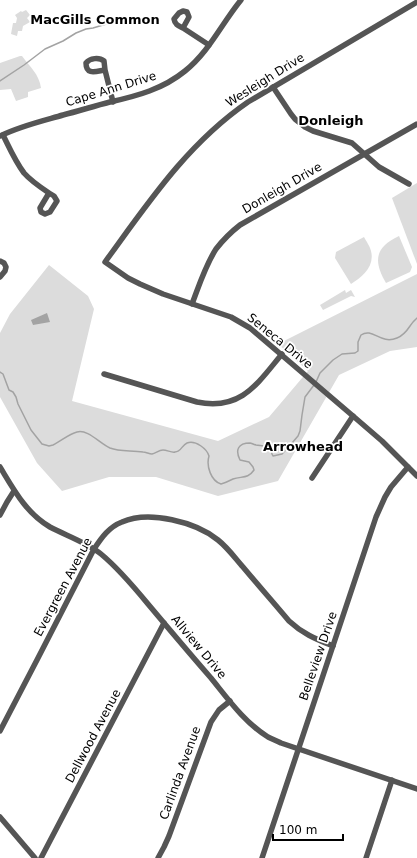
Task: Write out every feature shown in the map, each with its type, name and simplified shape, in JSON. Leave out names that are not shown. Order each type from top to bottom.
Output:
[{"type":"street","name":"Cape Ann Drive","points":[[1,135],[29,124],[142,94],[165,85],[192,66],[242,0]]},
{"type":"street","name":"Wesleigh Drive","points":[[105,262],[184,158],[224,120],[248,102],[417,2]]},
{"type":"street","points":[[183,28],[209,45]]},
{"type":"street","points":[[104,70],[113,102]]},
{"type":"street","points":[[274,87],[291,114],[305,127],[347,141],[379,167],[410,184]]},
{"type":"street","name":"Donleigh Drive","points":[[192,304],[210,260],[222,241],[240,225],[417,124]]},
{"type":"street","points":[[1,135],[25,173],[31,180],[49,193]]},
{"type":"street","points":[[0,261],[4,263],[6,267],[5,271],[0,277]]},
{"type":"street","name":"Seneca Drive","points":[[105,262],[128,278],[140,284],[163,294],[238,320],[250,328],[382,441],[417,476]]},
{"type":"street","points":[[104,374],[197,402],[213,404],[222,403],[236,399],[248,392],[282,354]]},
{"type":"street","points":[[312,478],[353,416]]},
{"type":"street","name":"Allview Drive","points":[[0,467],[14,491],[41,521],[94,549],[107,559],[246,719],[268,737],[298,750],[417,789]]},
{"type":"street","name":"Belleview Drive","points":[[262,858],[381,506],[391,487],[408,467]]},
{"type":"street","points":[[0,515],[14,491]]},
{"type":"street","name":"Evergreen Avenue","points":[[0,731],[94,549],[106,532],[116,525],[130,519],[147,517],[157,518],[193,526],[210,534],[226,547],[289,621],[310,636],[333,646]]},
{"type":"street","name":"Dellwood Avenue","points":[[41,858],[164,623]]},
{"type":"street","name":"Carlinda Avenue","points":[[158,858],[169,836],[211,722],[219,710],[230,701]]},
{"type":"street","points":[[366,858],[392,780]]},
{"type":"street","points":[[0,817],[35,858]]},
{"type":"shaded area","points":[[26,10],[30,15],[27,18],[30,22],[23,26],[22,31],[18,31],[17,36],[11,34],[13,23],[16,23],[17,18],[15,15]]},
{"type":"shaded area","points":[[22,56],[31,67],[40,83],[41,88],[28,92],[28,97],[16,101],[11,89],[0,90],[0,63]]},
{"type":"shaded area","points":[[417,183],[417,264],[392,198]]},
{"type":"shaded area","points":[[399,236],[412,267],[410,272],[386,283],[379,268],[379,255],[385,245]]},
{"type":"shaded area","points":[[364,237],[369,245],[372,257],[371,262],[367,271],[351,284],[335,258],[336,252]]},
{"type":"shaded area","points":[[49,265],[88,296],[94,309],[72,401],[218,441],[269,417],[308,371],[278,344],[417,274],[417,347],[390,351],[339,375],[278,481],[218,496],[156,477],[109,477],[62,491],[37,463],[0,397],[0,333],[10,314]]},
{"type":"shaded area","points":[[345,290],[346,293],[351,290],[355,297],[351,296],[323,310],[320,305]]},
{"type":"shaded area","points":[[47,313],[50,322],[33,325],[31,320]]},
{"type":"waterway","points":[[0,81],[45,49],[76,33],[113,22],[125,21]]},
{"type":"waterway","points":[[316,382],[320,373],[333,360],[342,354],[355,353],[358,351],[358,342],[361,335],[369,333],[391,340],[404,334],[417,318]]},
{"type":"waterway","points":[[0,372],[3,374],[9,390],[13,392],[16,397],[31,430],[42,444],[49,446],[53,445],[77,432],[89,434],[110,448],[139,451],[151,454],[160,450],[177,452],[184,445],[190,442],[201,446],[208,453],[210,473],[214,480],[221,484],[233,479],[247,476],[254,470],[249,462],[240,460],[238,450],[243,444],[250,443],[267,447],[271,449],[273,456],[282,454],[298,436],[305,397],[314,385]]},
{"type":"district","name":"MacGills Common","points":[[95,19]]},
{"type":"district","name":"Donleigh","points":[[331,120]]},
{"type":"district","name":"Arrowhead","points":[[303,446]]}]
